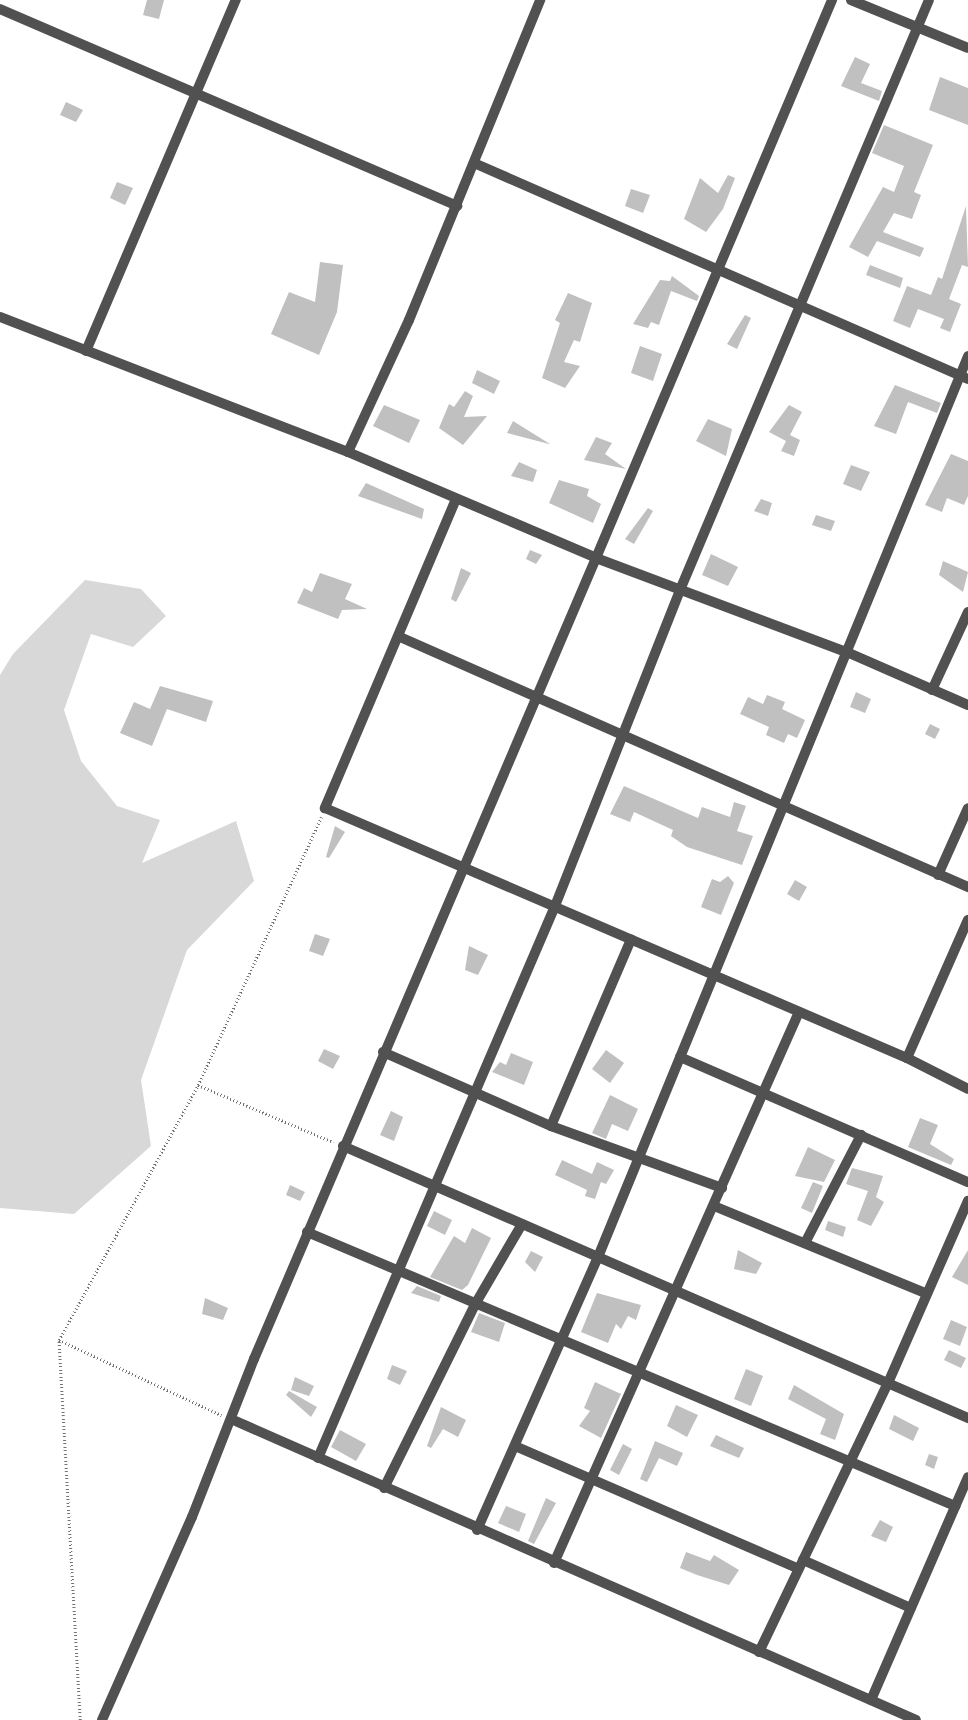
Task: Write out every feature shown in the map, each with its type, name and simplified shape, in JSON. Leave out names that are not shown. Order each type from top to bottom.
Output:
[{"type":"street","points":[[86,351],[236,0]]},
{"type":"street","points":[[348,452],[456,206],[540,0]]},
{"type":"street","points":[[102,1720],[231,1419],[383,1052],[596,558],[832,0]]},
{"type":"street","points":[[851,0],[968,48]]},
{"type":"street","points":[[318,1458],[401,1269],[555,906],[624,736],[680,590],[802,307],[929,0]]},
{"type":"street","points":[[0,10],[195,96],[456,206]]},
{"type":"street","points":[[474,163],[716,271],[964,377]]},
{"type":"street","points":[[0,317],[348,452],[596,558],[849,653],[968,706]]},
{"type":"street","points":[[477,1530],[639,1160],[782,808],[964,377],[968,356]]},
{"type":"street","points":[[456,499],[400,637],[325,808],[907,1058],[968,1089]]},
{"type":"street","points":[[932,690],[968,612]]},
{"type":"street","points":[[400,637],[536,696],[782,808],[968,887]]},
{"type":"street","points":[[938,874],[968,808]]},
{"type":"street","points":[[907,1058],[968,920]]},
{"type":"street","points":[[551,1126],[631,939]]},
{"type":"street","points":[[554,1563],[641,1372],[799,1012]]},
{"type":"street","points":[[383,1052],[551,1126],[639,1160],[722,1188]]},
{"type":"street","points":[[680,1057],[763,1091],[968,1182]]},
{"type":"street","points":[[805,1243],[861,1134]]},
{"type":"street","points":[[344,1146],[968,1418]]},
{"type":"street","points":[[759,1652],[888,1383],[968,1201]]},
{"type":"street","points":[[714,1206],[927,1294]]},
{"type":"street","points":[[384,1488],[476,1301],[522,1224]]},
{"type":"street","points":[[307,1232],[401,1269],[956,1506]]},
{"type":"street","points":[[231,1419],[477,1530],[916,1720]]},
{"type":"street","points":[[514,1446],[801,1565],[911,1608]]},
{"type":"street","points":[[871,1700],[968,1477]]},
{"type":"path","points":[[80,1720],[59,1340],[198,1085],[325,808]]},
{"type":"path","points":[[198,1085],[344,1146]]},
{"type":"path","points":[[59,1340],[231,1419]]},
{"type":"shaded area","points":[[85,580],[141,589],[166,616],[133,647],[91,634],[64,710],[81,761],[117,806],[160,820],[142,863],[236,821],[254,881],[187,950],[141,1080],[151,1146],[74,1214],[0,1208],[0,675],[13,654]]},
{"type":"building","points":[[147,0],[164,0],[159,19],[143,15]]},
{"type":"building","points":[[855,57],[870,64],[861,83],[882,91],[879,101],[841,86]]},
{"type":"building","points":[[940,77],[968,88],[968,125],[929,110]]},
{"type":"building","points":[[66,102],[83,110],[76,122],[60,115]]},
{"type":"building","points":[[884,125],[933,145],[914,192],[921,195],[912,219],[894,213],[883,232],[924,248],[920,257],[877,241],[868,257],[849,247],[883,187],[894,192],[904,166],[872,153]]},
{"type":"building","points":[[728,175],[735,178],[723,209],[706,232],[684,219],[700,178],[718,193]]},
{"type":"building","points":[[117,182],[133,188],[125,205],[110,198]]},
{"type":"building","points":[[631,189],[650,195],[643,213],[625,206]]},
{"type":"building","points":[[966,206],[968,267],[962,265],[949,299],[961,304],[950,332],[940,328],[944,319],[918,309],[910,328],[893,321],[907,286],[931,295],[938,277],[942,279]]},
{"type":"building","points":[[320,262],[343,265],[337,312],[319,355],[271,334],[289,292],[315,302]]},
{"type":"building","points":[[870,265],[903,278],[900,288],[866,275]]},
{"type":"building","points":[[672,276],[699,296],[697,301],[671,291],[659,325],[651,322],[648,328],[633,324],[660,280],[670,281]]},
{"type":"building","points":[[568,293],[592,303],[580,342],[574,340],[564,362],[580,366],[565,388],[542,378],[560,323],[555,320]]},
{"type":"building","points":[[745,315],[751,318],[737,349],[727,344]]},
{"type":"building","points":[[640,346],[662,354],[653,381],[631,373]]},
{"type":"building","points":[[477,370],[500,381],[494,394],[472,383]]},
{"type":"building","points":[[895,385],[941,403],[937,413],[908,402],[896,434],[874,426]]},
{"type":"building","points":[[465,391],[473,396],[464,417],[487,416],[463,445],[439,428],[449,404],[454,407]]},
{"type":"building","points":[[384,405],[420,420],[409,443],[373,426]]},
{"type":"building","points":[[789,405],[802,412],[790,435],[800,440],[794,456],[781,451],[786,441],[769,432]]},
{"type":"building","points":[[708,419],[732,429],[726,456],[696,441]]},
{"type":"building","points":[[513,421],[550,444],[507,433]]},
{"type":"building","points":[[596,437],[612,443],[605,454],[626,469],[584,460]]},
{"type":"building","points":[[951,454],[968,461],[968,496],[964,505],[947,498],[942,512],[925,505]]},
{"type":"building","points":[[519,462],[537,470],[533,482],[511,476]]},
{"type":"building","points":[[851,465],[870,472],[861,491],[843,484]]},
{"type":"building","points":[[559,480],[589,489],[587,496],[601,504],[593,523],[549,503]]},
{"type":"building","points":[[366,483],[424,509],[422,519],[358,496]]},
{"type":"building","points":[[761,499],[772,503],[768,516],[754,511]]},
{"type":"building","points":[[648,508],[653,511],[634,544],[625,539]]},
{"type":"building","points":[[816,515],[835,521],[831,531],[812,525]]},
{"type":"building","points":[[530,550],[542,555],[536,564],[526,559]]},
{"type":"building","points":[[711,554],[738,567],[728,586],[702,575]]},
{"type":"building","points":[[943,561],[968,572],[963,592],[939,575]]},
{"type":"building","points":[[461,568],[471,573],[456,602],[451,599]]},
{"type":"building","points":[[320,573],[352,584],[345,599],[367,609],[342,610],[338,619],[297,603],[304,588],[312,592]]},
{"type":"building","points":[[160,686],[213,701],[206,722],[167,709],[152,746],[120,733],[134,702],[150,709]]},
{"type":"building","points":[[856,692],[871,699],[865,713],[850,707]]},
{"type":"building","points":[[767,695],[785,702],[782,709],[805,720],[797,738],[788,734],[784,743],[766,735],[769,727],[740,714],[748,697],[763,704]]},
{"type":"building","points":[[930,724],[940,729],[935,739],[925,734]]},
{"type":"building","points":[[624,786],[698,818],[702,807],[730,817],[734,802],[746,806],[737,831],[753,836],[742,865],[687,847],[671,836],[673,830],[634,812],[630,822],[610,814]]},
{"type":"building","points":[[335,826],[345,832],[329,858],[326,857]]},
{"type":"building","points":[[728,876],[734,883],[721,915],[701,907],[712,879],[720,882]]},
{"type":"building","points":[[795,880],[807,887],[799,901],[787,894]]},
{"type":"building","points":[[315,934],[330,939],[323,956],[309,951]]},
{"type":"building","points":[[469,946],[488,955],[478,975],[465,970]]},
{"type":"building","points":[[324,1049],[340,1056],[333,1069],[318,1061]]},
{"type":"building","points":[[606,1050],[624,1063],[610,1083],[592,1069]]},
{"type":"building","points":[[511,1053],[533,1062],[524,1085],[492,1072],[500,1062],[506,1065]]},
{"type":"building","points":[[610,1095],[638,1109],[628,1131],[612,1124],[606,1139],[592,1133]]},
{"type":"building","points":[[391,1111],[403,1117],[394,1141],[380,1135]]},
{"type":"building","points":[[920,1118],[938,1125],[930,1144],[954,1159],[951,1165],[908,1147]]},
{"type":"building","points":[[808,1147],[835,1160],[824,1182],[795,1176]]},
{"type":"building","points":[[562,1160],[592,1174],[597,1162],[614,1170],[606,1184],[601,1182],[595,1199],[585,1196],[587,1190],[555,1175]]},
{"type":"building","points":[[852,1168],[883,1176],[876,1197],[884,1202],[871,1226],[857,1220],[868,1191],[846,1184]]},
{"type":"building","points":[[813,1182],[823,1186],[812,1213],[801,1208]]},
{"type":"building","points":[[290,1185],[305,1192],[300,1201],[286,1195]]},
{"type":"building","points":[[434,1211],[452,1220],[445,1235],[427,1226]]},
{"type":"building","points":[[828,1221],[846,1227],[843,1237],[825,1230]]},
{"type":"building","points":[[472,1228],[491,1238],[468,1285],[462,1290],[430,1277],[454,1236],[465,1243]]},
{"type":"building","points":[[738,1250],[762,1263],[756,1274],[734,1269]]},
{"type":"building","points":[[968,1250],[968,1285],[952,1277]]},
{"type":"building","points":[[531,1251],[543,1257],[535,1272],[525,1262]]},
{"type":"building","points":[[417,1286],[441,1296],[439,1302],[411,1293]]},
{"type":"building","points":[[597,1293],[641,1305],[636,1320],[628,1316],[621,1329],[616,1324],[608,1343],[581,1332]]},
{"type":"building","points":[[205,1298],[228,1308],[223,1320],[202,1314]]},
{"type":"building","points":[[479,1313],[505,1323],[499,1342],[471,1332]]},
{"type":"building","points":[[951,1320],[967,1327],[960,1346],[943,1339]]},
{"type":"building","points":[[949,1350],[966,1358],[961,1368],[944,1360]]},
{"type":"building","points":[[392,1365],[407,1371],[400,1385],[387,1379]]},
{"type":"building","points":[[746,1369],[763,1376],[751,1406],[734,1399]]},
{"type":"building","points":[[295,1377],[314,1386],[309,1396],[291,1390]]},
{"type":"building","points":[[595,1382],[621,1394],[601,1438],[579,1426],[590,1411],[584,1408]]},
{"type":"building","points":[[794,1385],[844,1414],[835,1440],[820,1434],[826,1419],[788,1399]]},
{"type":"building","points":[[289,1391],[317,1407],[311,1417],[286,1395]]},
{"type":"building","points":[[676,1405],[698,1415],[687,1437],[667,1426]]},
{"type":"building","points":[[441,1407],[466,1420],[458,1437],[443,1429],[431,1448],[427,1446]]},
{"type":"building","points":[[894,1415],[919,1428],[913,1441],[889,1429]]},
{"type":"building","points":[[340,1430],[366,1444],[356,1461],[331,1447]]},
{"type":"building","points":[[716,1435],[744,1448],[739,1458],[710,1446]]},
{"type":"building","points":[[655,1441],[683,1453],[677,1466],[659,1458],[647,1482],[640,1479]]},
{"type":"building","points":[[623,1444],[632,1449],[619,1475],[610,1470]]},
{"type":"building","points":[[929,1454],[938,1457],[934,1469],[925,1465]]},
{"type":"building","points":[[546,1498],[556,1503],[534,1544],[528,1541]]},
{"type":"building","points":[[506,1506],[526,1514],[519,1532],[498,1523]]},
{"type":"building","points":[[880,1520],[893,1527],[886,1542],[871,1536]]},
{"type":"building","points":[[686,1552],[710,1561],[714,1555],[739,1570],[729,1585],[697,1575],[680,1568]]}]
